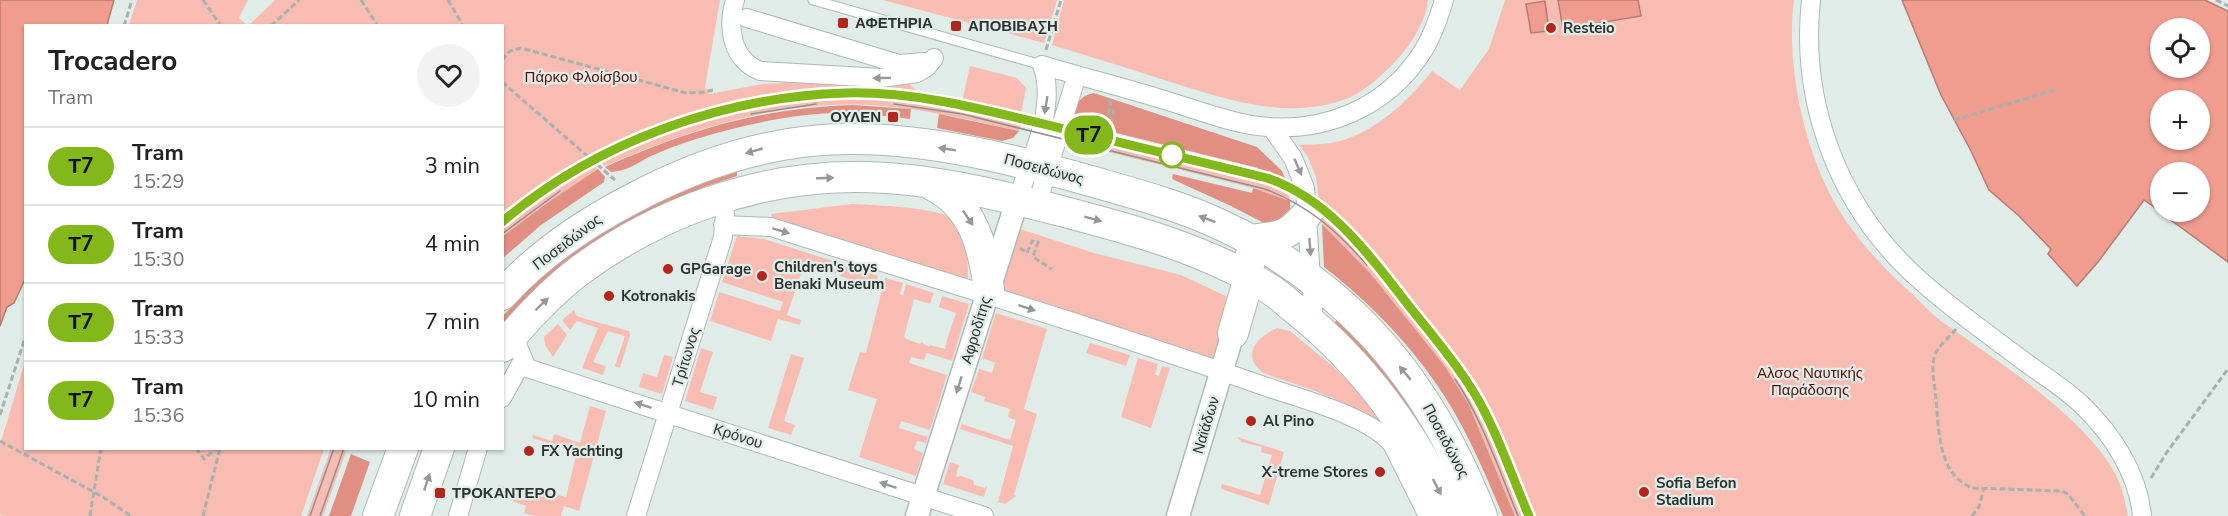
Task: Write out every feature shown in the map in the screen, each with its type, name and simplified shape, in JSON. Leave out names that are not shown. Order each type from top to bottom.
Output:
[{"type":"highway","name":"Ποσειδώνος","points":[[504,293],[545,256],[606,213],[644,192],[717,161],[765,148],[816,141],[874,139],[1029,159],[1164,203],[1222,225],[1284,260],[1312,281],[1352,314],[1411,380],[1454,451],[1482,516]]},
{"type":"highway","name":"Ποσειδώνος","points":[[513,348],[554,292],[604,254],[686,212],[725,211],[780,183],[812,178],[856,177],[924,181],[1027,202],[1140,231],[1193,252],[1266,286],[1314,324],[1381,397],[1403,428],[1451,516]]},
{"type":"highway","points":[[924,181],[947,195],[965,213],[973,225],[983,252],[988,292]]},
{"type":"highway","points":[[1233,333],[1248,277],[1250,247],[1248,240],[1290,232],[1307,214]]},
{"type":"highway","points":[[1233,333],[1247,321],[1274,312],[1292,313],[1314,324]]},
{"type":"highway","points":[[415,516],[438,450]]},
{"type":"highway","points":[[378,516],[398,452]]},
{"type":"street","points":[[735,0],[730,17],[732,40],[743,59],[754,69],[760,71],[881,78],[917,73],[927,67],[939,47]]},
{"type":"street","points":[[1042,66],[1242,123],[1271,127],[1302,127],[1328,123],[1350,115],[1392,89],[1424,50],[1435,28],[1444,0]]},
{"type":"street","points":[[1811,0],[1809,38],[1815,100],[1830,152],[1853,201],[1872,229],[1910,271],[1968,320],[2083,405],[2110,438],[2130,471],[2138,489],[2142,516]]},
{"type":"street","points":[[747,18],[899,64],[917,63],[939,47]]},
{"type":"street","name":"Αφροδίτης","points":[[920,506],[988,292],[1027,202],[1029,159],[1048,98],[1047,81],[1042,66]]},
{"type":"street","name":"Αφροδίτης","points":[[1029,159],[1077,75]]},
{"type":"street","points":[[1271,127],[1298,168],[1305,188],[1314,324]]},
{"type":"street","name":"Ποσειδώνος","points":[[725,211],[988,292],[1326,408],[1376,429],[1384,435],[1399,457],[1428,516]]},
{"type":"street","name":"Τρίτωνος","points":[[636,516],[723,237],[725,211]]},
{"type":"street","name":"Ναϊάδων","points":[[1178,516],[1233,333]]},
{"type":"street","name":"Ποσειδώνος","points":[[504,389],[513,348]]},
{"type":"street","name":"Κρόνου","points":[[513,348],[526,368],[669,414],[920,506],[984,516]]},
{"type":"street","points":[[458,516],[477,450]]},
{"type":"lane","points":[[813,0],[939,47],[1042,66]]},
{"type":"path","points":[[125,24],[132,0]]},
{"type":"path","points":[[203,0],[220,24]]},
{"type":"path","points":[[273,24],[299,0]]},
{"type":"path","points":[[361,0],[377,24]]},
{"type":"path","points":[[448,0],[462,24]]},
{"type":"path","points":[[1042,66],[1060,0]]},
{"type":"path","points":[[2216,0],[2228,6]]},
{"type":"path","points":[[504,58],[510,51],[521,48],[686,93],[713,90]]},
{"type":"path","points":[[504,84],[615,180]]},
{"type":"path","points":[[1954,120],[2055,90]]},
{"type":"path","points":[[1104,101],[1111,103],[1106,121],[1111,123],[1114,108]]},
{"type":"path","points":[[1013,244],[1027,253],[1032,241],[1038,243],[1034,257],[1052,269]]},
{"type":"path","points":[[1957,327],[1939,349],[1933,364],[1941,446],[1956,477],[1965,485],[1984,488],[2061,491],[2068,494],[2085,516]]},
{"type":"path","points":[[0,416],[24,341]]},
{"type":"path","points":[[2150,480],[2167,452],[2228,369]]},
{"type":"path","points":[[0,441],[95,493],[131,516]]},
{"type":"path","points":[[90,516],[101,450]]},
{"type":"path","points":[[197,450],[204,459],[215,450]]},
{"type":"path","points":[[203,516],[218,450]]},
{"type":"path","points":[[1972,516],[1980,507],[1984,488]]},
{"type":"green space","points":[[137,0],[248,0],[239,18],[246,24],[129,24]]},
{"type":"green space","name":"Πάρκο Φλοίσβου","points":[[275,0],[720,0],[705,87],[709,94],[763,84],[907,82],[923,96],[962,102],[970,66],[1017,78],[1026,88],[1021,114],[1024,115],[1019,131],[927,112],[870,105],[801,107],[734,120],[668,141],[605,166],[594,156],[587,161],[598,169],[504,235],[504,24],[250,24]]},
{"type":"green space","points":[[883,0],[1057,0],[1044,43]]},
{"type":"green space","points":[[1064,0],[1428,0],[1423,18],[1409,44],[1375,81],[1357,94],[1343,100],[1320,106],[1297,108],[1251,104],[1228,99],[1052,45]]},
{"type":"green space","name":"Αλσος Ναυτικής Παράδοσης","points":[[1505,0],[1794,0],[1793,55],[1801,113],[1819,169],[1844,218],[1875,258],[1933,315],[2011,370],[2060,409],[2082,430],[2101,451],[2115,473],[2128,516],[1515,516],[1469,405],[1444,365],[1370,273],[1322,224],[1316,177],[1308,157],[1299,145],[1336,142],[1364,131],[1390,114],[1432,71],[1460,90],[1489,49]]},
{"type":"green space","points":[[1079,130],[1268,176],[1287,183],[1290,201],[1253,188],[1076,144]]},
{"type":"green space","points":[[852,204],[920,209],[952,219],[964,241],[968,269],[967,285],[773,222],[771,214]]},
{"type":"green space","points":[[1017,228],[1094,253],[1181,275],[1234,300],[1213,366],[995,293]]},
{"type":"green space","points":[[737,236],[764,239],[839,263],[836,274],[804,265],[787,315],[801,320],[800,325],[778,319],[771,341],[710,321],[719,292],[780,311],[783,302],[722,282]]},
{"type":"green space","points":[[844,265],[878,276],[875,287],[840,276]]},
{"type":"green space","points":[[885,278],[903,283],[900,294],[903,296],[906,284],[934,293],[930,304],[914,299],[904,337],[929,347],[930,345],[945,349],[956,313],[939,307],[942,296],[969,304],[952,361],[927,353],[924,360],[911,357],[909,363],[947,375],[930,430],[901,421],[899,428],[928,437],[926,443],[917,441],[914,449],[923,453],[916,476],[859,457],[877,399],[848,390],[860,352],[866,353]]},
{"type":"green space","points":[[574,310],[579,317],[629,331],[630,335],[620,368],[615,366],[625,336],[608,331],[593,362],[606,366],[603,375],[582,368],[598,328],[577,321],[570,330],[562,320]]},
{"type":"green space","points":[[996,313],[1047,329],[1024,409],[1037,414],[1014,495],[1016,496],[1005,504],[998,502],[1013,446],[960,429],[962,424],[1010,440],[1016,420],[1008,417],[1010,409],[984,401],[985,397],[971,392],[979,369],[992,373],[995,363],[982,358]]},
{"type":"green space","points":[[558,324],[567,335],[553,357],[545,345],[544,337]]},
{"type":"green space","points":[[1277,328],[1290,331],[1330,364],[1365,397],[1391,434],[1347,404],[1263,373],[1256,366],[1252,353],[1263,337]]},
{"type":"green space","points":[[1090,343],[1130,355],[1126,366],[1086,353]]},
{"type":"green space","points":[[701,348],[713,352],[700,392],[717,397],[713,410],[685,401]]},
{"type":"green space","points":[[791,354],[804,358],[784,421],[795,425],[791,435],[768,428]]},
{"type":"green space","points":[[664,355],[673,357],[662,394],[639,387],[643,373],[657,377]]},
{"type":"green space","points":[[1138,358],[1158,364],[1155,375],[1159,376],[1162,366],[1170,368],[1151,428],[1121,417]]},
{"type":"green space","points":[[24,364],[24,450],[324,450],[301,516],[2,516],[0,514],[0,445]]},
{"type":"green space","points":[[590,406],[606,411],[579,511],[564,506],[561,516],[533,516],[524,513],[526,506],[495,495],[498,485],[534,497],[537,489],[566,497],[577,452],[532,438],[533,435],[552,441],[554,434],[580,443]]},
{"type":"green space","points":[[1237,437],[1284,452],[1269,505],[1221,489],[1222,484],[1260,495],[1272,455],[1261,452],[1262,447],[1242,442]]},
{"type":"green space","points":[[330,450],[347,450],[323,516],[307,516]]},
{"type":"green space","points":[[950,462],[959,465],[957,477],[973,480],[974,485],[985,488],[987,486],[984,497],[943,484]]},
{"type":"shaded area","points":[[0,0],[114,0],[107,24],[24,24],[24,281],[14,303],[7,307],[0,326]]},
{"type":"shaded area","points":[[1558,0],[1638,0],[1641,16],[1563,29]]},
{"type":"shaded area","points":[[1902,0],[2205,0],[2228,11],[2228,262],[2174,222],[2210,222],[2210,162],[2150,162],[2150,204],[2144,200],[2098,262],[2077,286],[2048,254],[2051,249],[2018,215],[1989,190],[1941,95]]},
{"type":"shaded area","points":[[1545,1],[1549,31],[1531,33],[1526,4]]},
{"type":"shaded area","points":[[1094,93],[1257,147],[1282,171],[1287,183],[1257,174],[1258,168],[1072,122],[1076,107],[1081,100],[1088,94]]},
{"type":"shaded area","points":[[852,105],[911,109],[910,119],[855,113],[795,116],[734,128],[696,139],[660,152],[622,170],[611,172],[605,167],[666,142],[726,123],[787,111]]},
{"type":"shaded area","points":[[939,114],[1019,131],[1013,138],[1002,141],[937,128]]},
{"type":"shaded area","points":[[598,169],[605,177],[604,182],[541,225],[504,257],[504,235]]},
{"type":"shaded area","points":[[737,172],[737,176],[704,187],[630,222],[504,325],[504,315],[527,291],[561,260],[589,240],[650,205]]},
{"type":"shaded area","points":[[1173,174],[1252,193],[1253,188],[1290,201],[1290,209],[1276,222],[1262,222],[1174,180]]},
{"type":"shaded area","points":[[1322,224],[1370,273],[1444,365],[1469,405],[1515,516],[1503,516],[1465,432],[1424,366],[1377,313],[1324,267]]},
{"type":"shaded area","points":[[1338,319],[1385,368],[1413,405],[1470,516],[1460,516],[1333,324]]},
{"type":"shaded area","points":[[351,454],[370,462],[351,516],[329,516]]},
{"type":"tram line","points":[[504,220],[559,180],[621,147],[687,122],[721,113],[790,98],[826,93],[907,97],[964,106],[1267,178],[1285,184],[1306,197],[1346,230],[1377,265],[1451,359],[1482,407],[1529,516]]},
{"type":"tram line","name":"Τ7","points":[[504,220],[540,193],[576,170],[608,153],[666,128],[703,116],[784,99],[846,93],[886,95],[962,105],[1020,117],[1267,178],[1285,184],[1323,208],[1346,230],[1377,265],[1451,359],[1482,407],[1529,516]]},
{"type":"tram line","points":[[751,114],[816,104]]},
{"type":"tram line","points":[[894,104],[962,114],[1265,189],[1295,203],[1321,220],[1367,265]]},
{"type":"tram line","points":[[504,233],[560,191]]},
{"type":"tram line","points":[[1455,379],[1482,429],[1518,516]]},
{"type":"tram line","points":[[310,516],[333,450]]},
{"type":"tram line","points":[[320,516],[343,450]]},
{"type":"place","name":"ΑΦΕΤΗΡΙΑ","points":[[843,23]]},
{"type":"place","name":"ΑΠΟΒΙΒΑΣΗ","points":[[956,26]]},
{"type":"place","name":"Resteio","points":[[1551,28]]},
{"type":"place","name":"ΟΥΛΕΝ","points":[[893,117]]},
{"type":"place","name":"GPGarage","points":[[668,269]]},
{"type":"place","name":"Children's toys Benaki Museum","points":[[762,276]]},
{"type":"place","name":"Kotronakis","points":[[609,296]]},
{"type":"place","name":"Al Pino","points":[[1251,421]]},
{"type":"place","name":"FX Yachting","points":[[529,451]]},
{"type":"place","name":"X-treme Stores","points":[[1380,472]]},
{"type":"place","name":"Sofia Befon Stadium","points":[[1644,492]]},
{"type":"place","name":"ΤΡΟΚΑΝΤΕΡΟ","points":[[440,493]]}]
